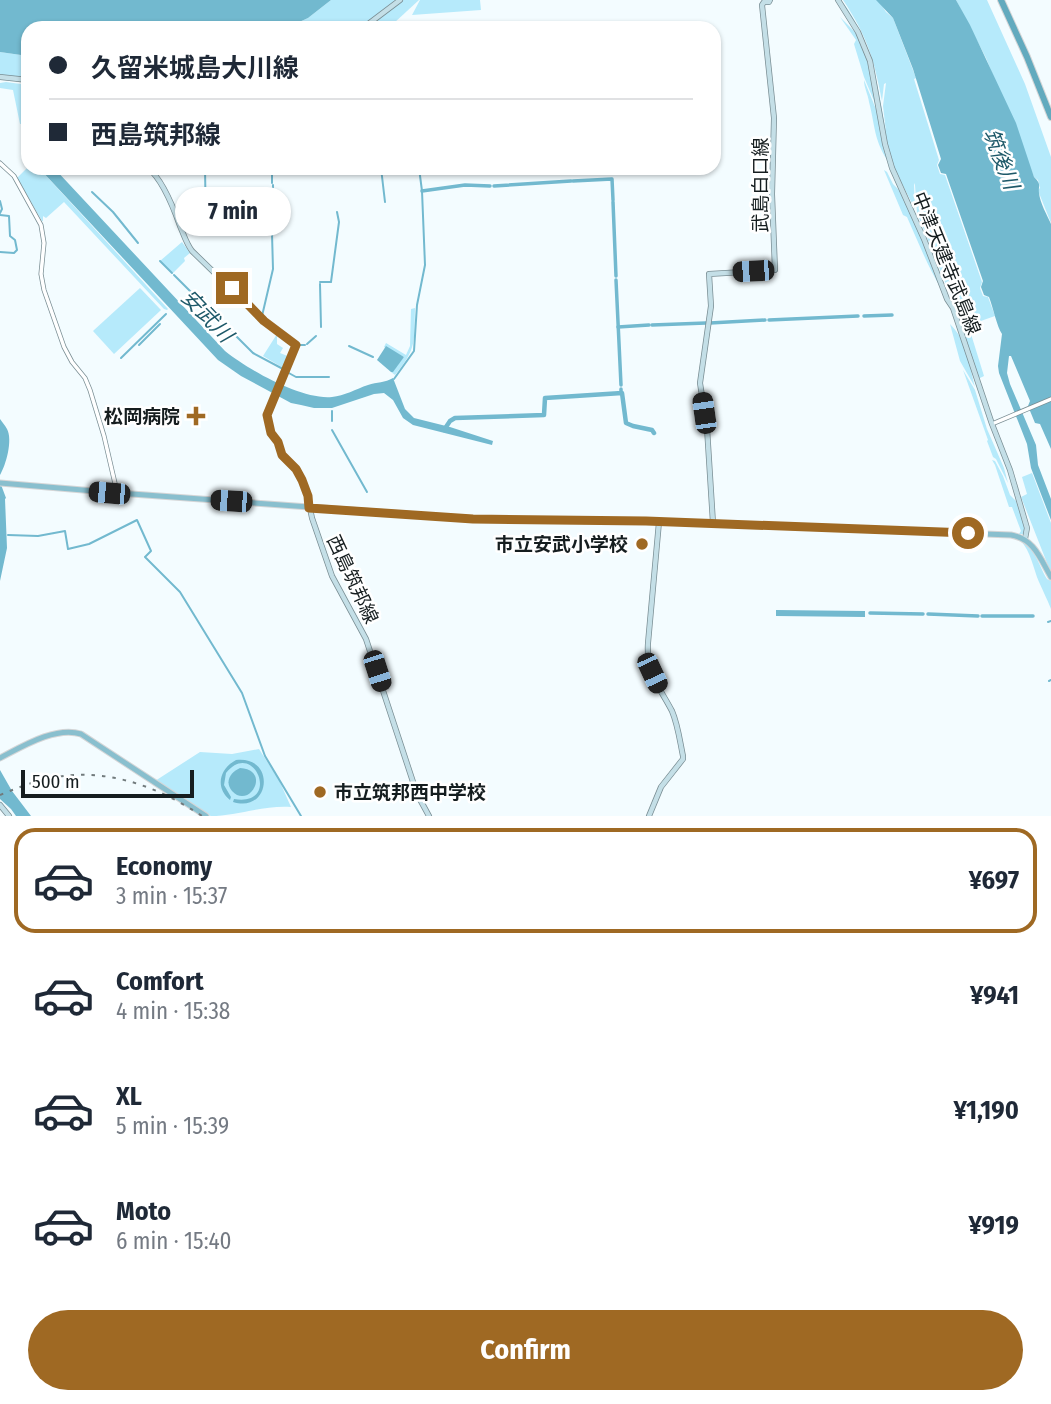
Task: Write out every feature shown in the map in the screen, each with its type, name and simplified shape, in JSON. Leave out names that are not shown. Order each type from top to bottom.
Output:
[{"type":"highway","points":[[1001,0],[1051,117]]},
{"type":"main road","points":[[372,21],[400,0]]},
{"type":"main road","name":"武島白口線","points":[[713,523],[707,428],[700,383],[711,306],[709,274],[775,270],[772,194],[774,118],[762,5],[770,0]]},
{"type":"main road","name":"中津天建寺武島線","points":[[838,0],[867,53],[892,168],[953,309],[1010,470],[1027,528],[1025,538]]},
{"type":"main road","points":[[0,77],[21,79]]},
{"type":"main road","name":"西島筑邦線","points":[[155,175],[192,251],[264,321],[296,345],[267,415],[271,433],[278,442],[282,455],[296,469],[302,480],[332,576],[366,639],[417,794],[429,816]]},
{"type":"main road","points":[[3,483],[118,494],[473,519],[713,523],[1011,535],[1025,538],[1032,545],[1051,577]]},
{"type":"main road","points":[[649,816],[661,787],[683,756],[673,714],[664,701],[647,661],[659,522]]},
{"type":"main road","points":[[0,758],[58,732],[74,732],[206,816]]},
{"type":"main road","points":[[0,805],[9,816]]},
{"type":"street","points":[[0,163],[14,176],[41,225],[44,243],[41,274],[44,290],[64,347],[90,390],[118,494]]},
{"type":"street","points":[[993,423],[1051,399]]},
{"type":"shaded area","points":[[331,0],[397,0],[369,21],[301,21]]},
{"type":"shaded area","points":[[403,0],[419,0],[396,21],[375,21]]},
{"type":"shaded area","points":[[420,0],[480,0],[481,10],[412,15]]},
{"type":"shaded area","points":[[840,0],[858,27],[872,62]]},
{"type":"shaded area","points":[[843,0],[878,0],[893,18],[916,78],[914,79],[939,160],[937,165],[940,174],[945,175],[982,282],[980,288],[983,296],[988,297],[995,316],[975,323],[971,334],[984,376],[978,379],[965,340],[962,302],[961,328],[917,213],[915,185],[914,183],[915,209],[900,180],[949,299],[893,164],[887,144],[872,64],[886,132],[883,106],[886,83],[882,101],[868,48]]},
{"type":"shaded area","points":[[956,0],[987,0],[1025,84],[1051,157],[1051,223],[1038,190],[1038,180],[1034,177],[986,58]]},
{"type":"shaded area","points":[[840,17],[857,34],[869,63],[877,108],[864,77],[854,44],[856,40]]},
{"type":"shaded area","points":[[0,52],[21,55],[21,77],[0,75]]},
{"type":"shaded area","points":[[864,80],[878,114],[888,161],[877,140]]},
{"type":"shaded area","points":[[0,83],[21,84],[21,124],[13,90],[0,88]]},
{"type":"shaded area","points":[[884,170],[900,191],[942,290],[907,217],[903,215]]},
{"type":"shaded area","points":[[21,174],[45,175],[168,309],[164,309],[64,202],[46,218],[43,216],[42,221],[17,178]]},
{"type":"shaded area","points":[[182,242],[190,253],[173,273],[160,261]]},
{"type":"shaded area","points":[[140,288],[161,310],[114,354],[93,331]]},
{"type":"shaded area","points":[[415,308],[411,351],[395,375],[391,372],[404,357],[384,347],[386,343],[406,355],[410,346],[411,309]]},
{"type":"shaded area","points":[[950,324],[961,338],[975,387],[960,361]]},
{"type":"shaded area","points":[[277,334],[277,344],[283,348],[280,353],[290,357],[285,369],[263,356]]},
{"type":"shaded area","points":[[963,370],[975,390],[1008,483],[993,457]]},
{"type":"shaded area","points":[[992,460],[1003,476],[1010,495],[1016,501],[1025,529],[1023,534],[1019,534],[1021,531]]},
{"type":"shaded area","points":[[1032,473],[1051,523],[1051,573],[1021,497],[1027,494],[1022,477]]},
{"type":"shaded area","points":[[1020,540],[1029,547],[1047,579],[1051,581],[1051,609],[1029,554]]},
{"type":"shaded area","points":[[259,749],[279,780],[291,807],[211,816],[155,781],[200,752],[232,754]]},
{"type":"water","points":[[0,0],[331,0],[301,21],[21,21],[21,55],[0,52]]},
{"type":"water","name":"筑後川","points":[[876,0],[956,0],[1016,123],[1034,177],[1039,183],[1041,201],[1051,224],[1051,449],[1040,424],[1035,423],[1028,406],[1030,401],[1011,356],[1007,373],[1036,445],[1038,465],[1051,499],[1051,520],[1031,468],[1027,444],[999,373],[1002,334],[989,297],[984,295],[981,287],[983,281],[946,174],[941,173],[938,165],[941,159],[913,69],[893,18]]},
{"type":"water","points":[[46,175],[61,175],[225,351],[247,367],[291,389],[319,397],[341,395],[393,378],[405,409],[414,418],[493,441],[492,445],[413,425],[403,418],[393,400],[384,393],[332,408],[314,408],[291,403],[241,376],[218,360]]},
{"type":"water","points":[[386,346],[404,357],[393,372],[377,360]]},
{"type":"water","points":[[0,419],[9,434],[9,446],[0,475]]},
{"type":"water","points":[[0,482],[6,498],[7,548],[0,581]]},
{"type":"water","points":[[776,610],[865,611],[865,617],[776,616]]},
{"type":"water","points":[[236,760],[249,761],[258,766],[263,774],[264,784],[255,800],[246,803],[233,802],[234,799],[249,799],[257,793],[260,785],[253,768],[246,763],[236,764],[226,773],[224,785],[230,800],[222,790],[223,773]]},
{"type":"water","points":[[240,768],[250,770],[255,775],[254,787],[245,796],[239,796],[232,791],[229,784],[231,774]]},
{"type":"water","points":[[0,770],[31,816],[16,816],[0,799]]},
{"type":"waterway","points":[[205,175],[206,231]]},
{"type":"waterway","points":[[272,175],[272,183]]},
{"type":"waterway","points":[[382,175],[385,202]]},
{"type":"waterway","points":[[394,379],[414,351],[417,305],[425,265],[420,175]]},
{"type":"waterway","points":[[573,181],[612,179],[613,200]]},
{"type":"waterway","points":[[494,186],[571,181]]},
{"type":"waterway","points":[[272,231],[273,185]]},
{"type":"waterway","points":[[422,191],[465,185],[490,186]]},
{"type":"waterway","points":[[92,192],[113,212],[138,243]]},
{"type":"waterway","points":[[0,201],[0,213]]},
{"type":"waterway","points":[[613,202],[616,276]]},
{"type":"waterway","points":[[320,282],[331,282],[339,222],[337,212]]},
{"type":"waterway","points":[[0,215],[9,216],[10,236],[15,240],[17,250],[14,253],[0,252]]},
{"type":"waterway","points":[[262,316],[273,269],[272,234]]},
{"type":"waterway","points":[[160,261],[172,273]]},
{"type":"waterway","points":[[174,275],[207,308]]},
{"type":"waterway","points":[[616,280],[621,385]]},
{"type":"waterway","points":[[320,284],[321,327]]},
{"type":"waterway","points":[[209,309],[253,353],[283,369]]},
{"type":"waterway","points":[[121,358],[166,314]]},
{"type":"waterway","points":[[864,316],[892,315]]},
{"type":"waterway","points":[[769,320],[858,316]]},
{"type":"waterway","points":[[710,323],[765,320]]},
{"type":"waterway","points":[[652,325],[706,323]]},
{"type":"waterway","points":[[139,345],[160,324]]},
{"type":"waterway","points":[[618,327],[649,325]]},
{"type":"waterway","points":[[307,344],[316,336]]},
{"type":"waterway","points":[[296,350],[299,345],[305,345]]},
{"type":"waterway","points":[[349,346],[373,357]]},
{"type":"waterway","points":[[287,372],[296,377],[329,377]]},
{"type":"waterway","name":"安武川","points":[[444,430],[455,418],[544,415],[545,398],[622,393],[626,423],[652,430],[654,433]]},
{"type":"waterway","points":[[332,411],[332,421]]},
{"type":"waterway","points":[[332,430],[367,492]]},
{"type":"waterway","points":[[8,535],[38,536],[65,531],[68,549],[89,544],[137,520],[151,551],[145,557],[180,592],[242,693],[265,756],[301,816]]},
{"type":"waterway","points":[[870,613],[923,614]]},
{"type":"waterway","points":[[928,614],[978,616]]},
{"type":"waterway","points":[[982,616],[1033,616]]},
{"type":"railway","points":[[0,795],[45,779],[92,775],[111,777],[149,788],[202,816]]},
{"type":"place","name":"松岡病院","points":[[196,416]]},
{"type":"place","name":"市立安武小学校","points":[[642,544]]},
{"type":"place","name":"市立筑邦西中学校","points":[[320,792]]},
{"type":"route","points":[[232,288],[255,313],[296,345],[267,415],[271,433],[278,442],[282,455],[296,469],[302,480],[309,508],[473,519],[646,521],[968,533]]}]
